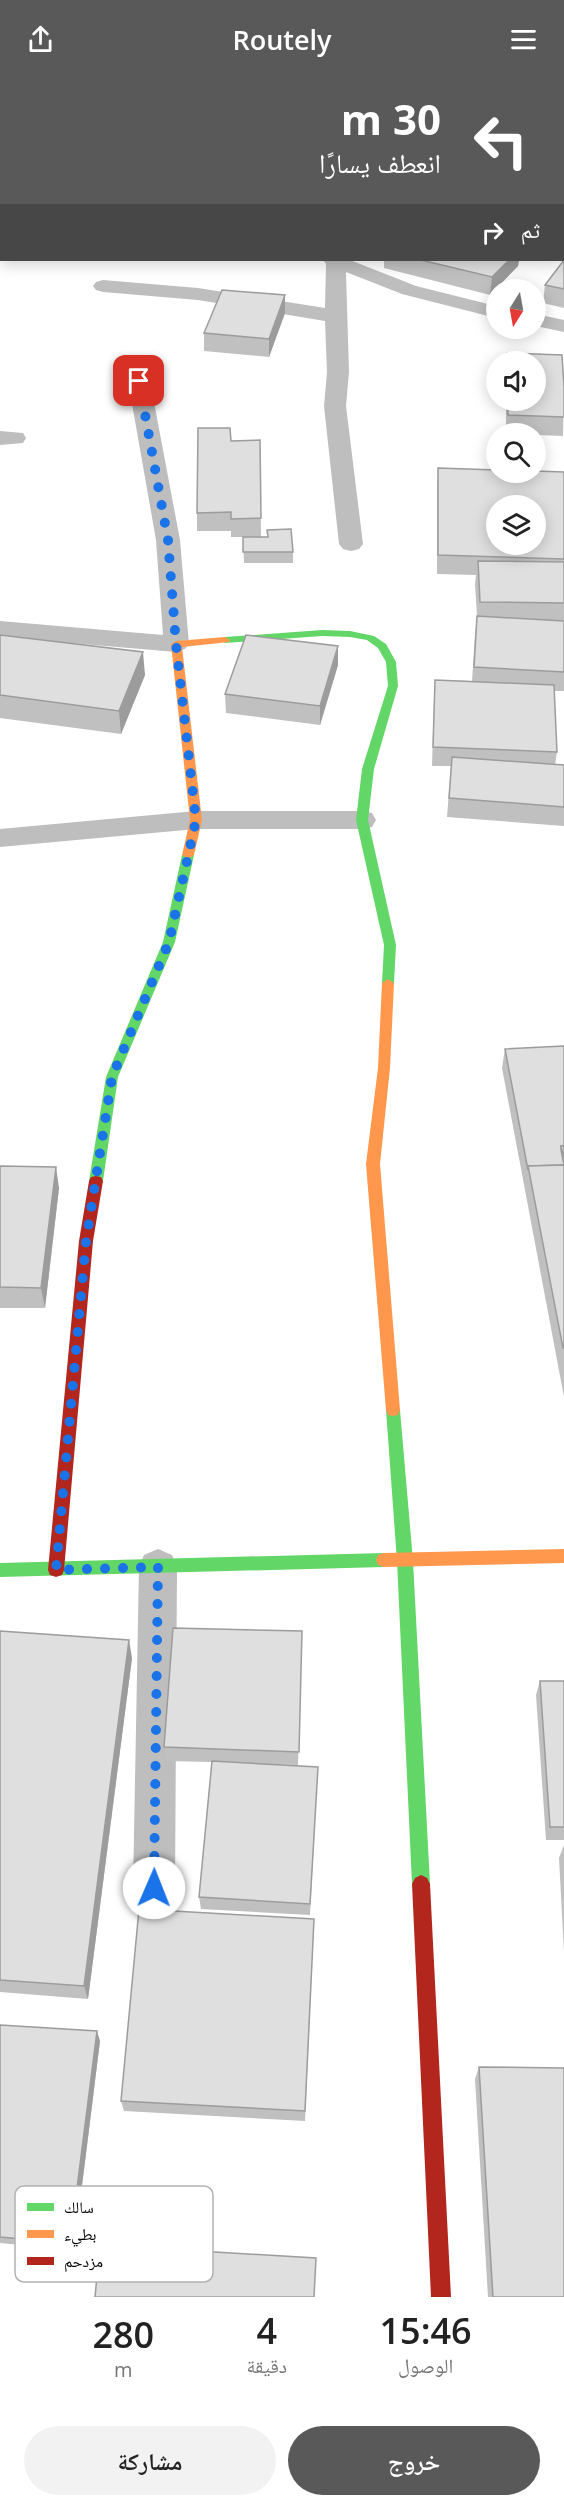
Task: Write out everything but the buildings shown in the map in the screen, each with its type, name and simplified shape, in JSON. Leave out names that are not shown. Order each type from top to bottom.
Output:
[{"type":"street","points":[[335,261],[334,316],[338,372],[335,406],[351,544]]},
{"type":"street","points":[[338,261],[410,290],[486,309]]},
{"type":"street","points":[[103,286],[198,294],[334,316]]},
{"type":"street","points":[[546,322],[564,326]]},
{"type":"street","points":[[56,1570],[86,1241],[112,1077],[169,942],[196,820],[176,644],[168,540],[139,381]]},
{"type":"street","points":[[0,629],[176,644],[322,633],[350,634],[370,638],[382,646],[391,662],[393,686],[368,769],[362,820],[390,945],[384,1068],[373,1164],[405,1561],[441,2297]]},
{"type":"street","points":[[0,838],[196,820],[362,820]]},
{"type":"street","points":[[0,1570],[564,1556]]},
{"type":"street","points":[[154,1888],[158,1567]]},
{"type":"traffic: fast","points":[[225,640],[322,633],[350,634],[370,638],[382,646],[391,662],[393,686],[368,769],[362,820],[390,945],[388,983]]},
{"type":"traffic: fast","points":[[96,1181],[112,1077],[169,942],[188,855]]},
{"type":"traffic: fast","points":[[393,1410],[405,1561],[421,1884]]},
{"type":"traffic: fast","points":[[0,1570],[384,1560]]},
{"type":"traffic: slow","points":[[188,855],[196,820],[176,644],[225,640]]},
{"type":"traffic: slow","points":[[388,983],[384,1068],[373,1164],[393,1410]]},
{"type":"traffic: slow","points":[[384,1560],[564,1556]]},
{"type":"traffic: jam","points":[[56,1570],[86,1241],[96,1181]]},
{"type":"traffic: jam","points":[[421,1884],[441,2297]]},
{"type":"route","points":[[139,381],[168,540],[176,644],[196,820],[169,942],[112,1077],[86,1241],[56,1570],[158,1567],[154,1888]]}]
